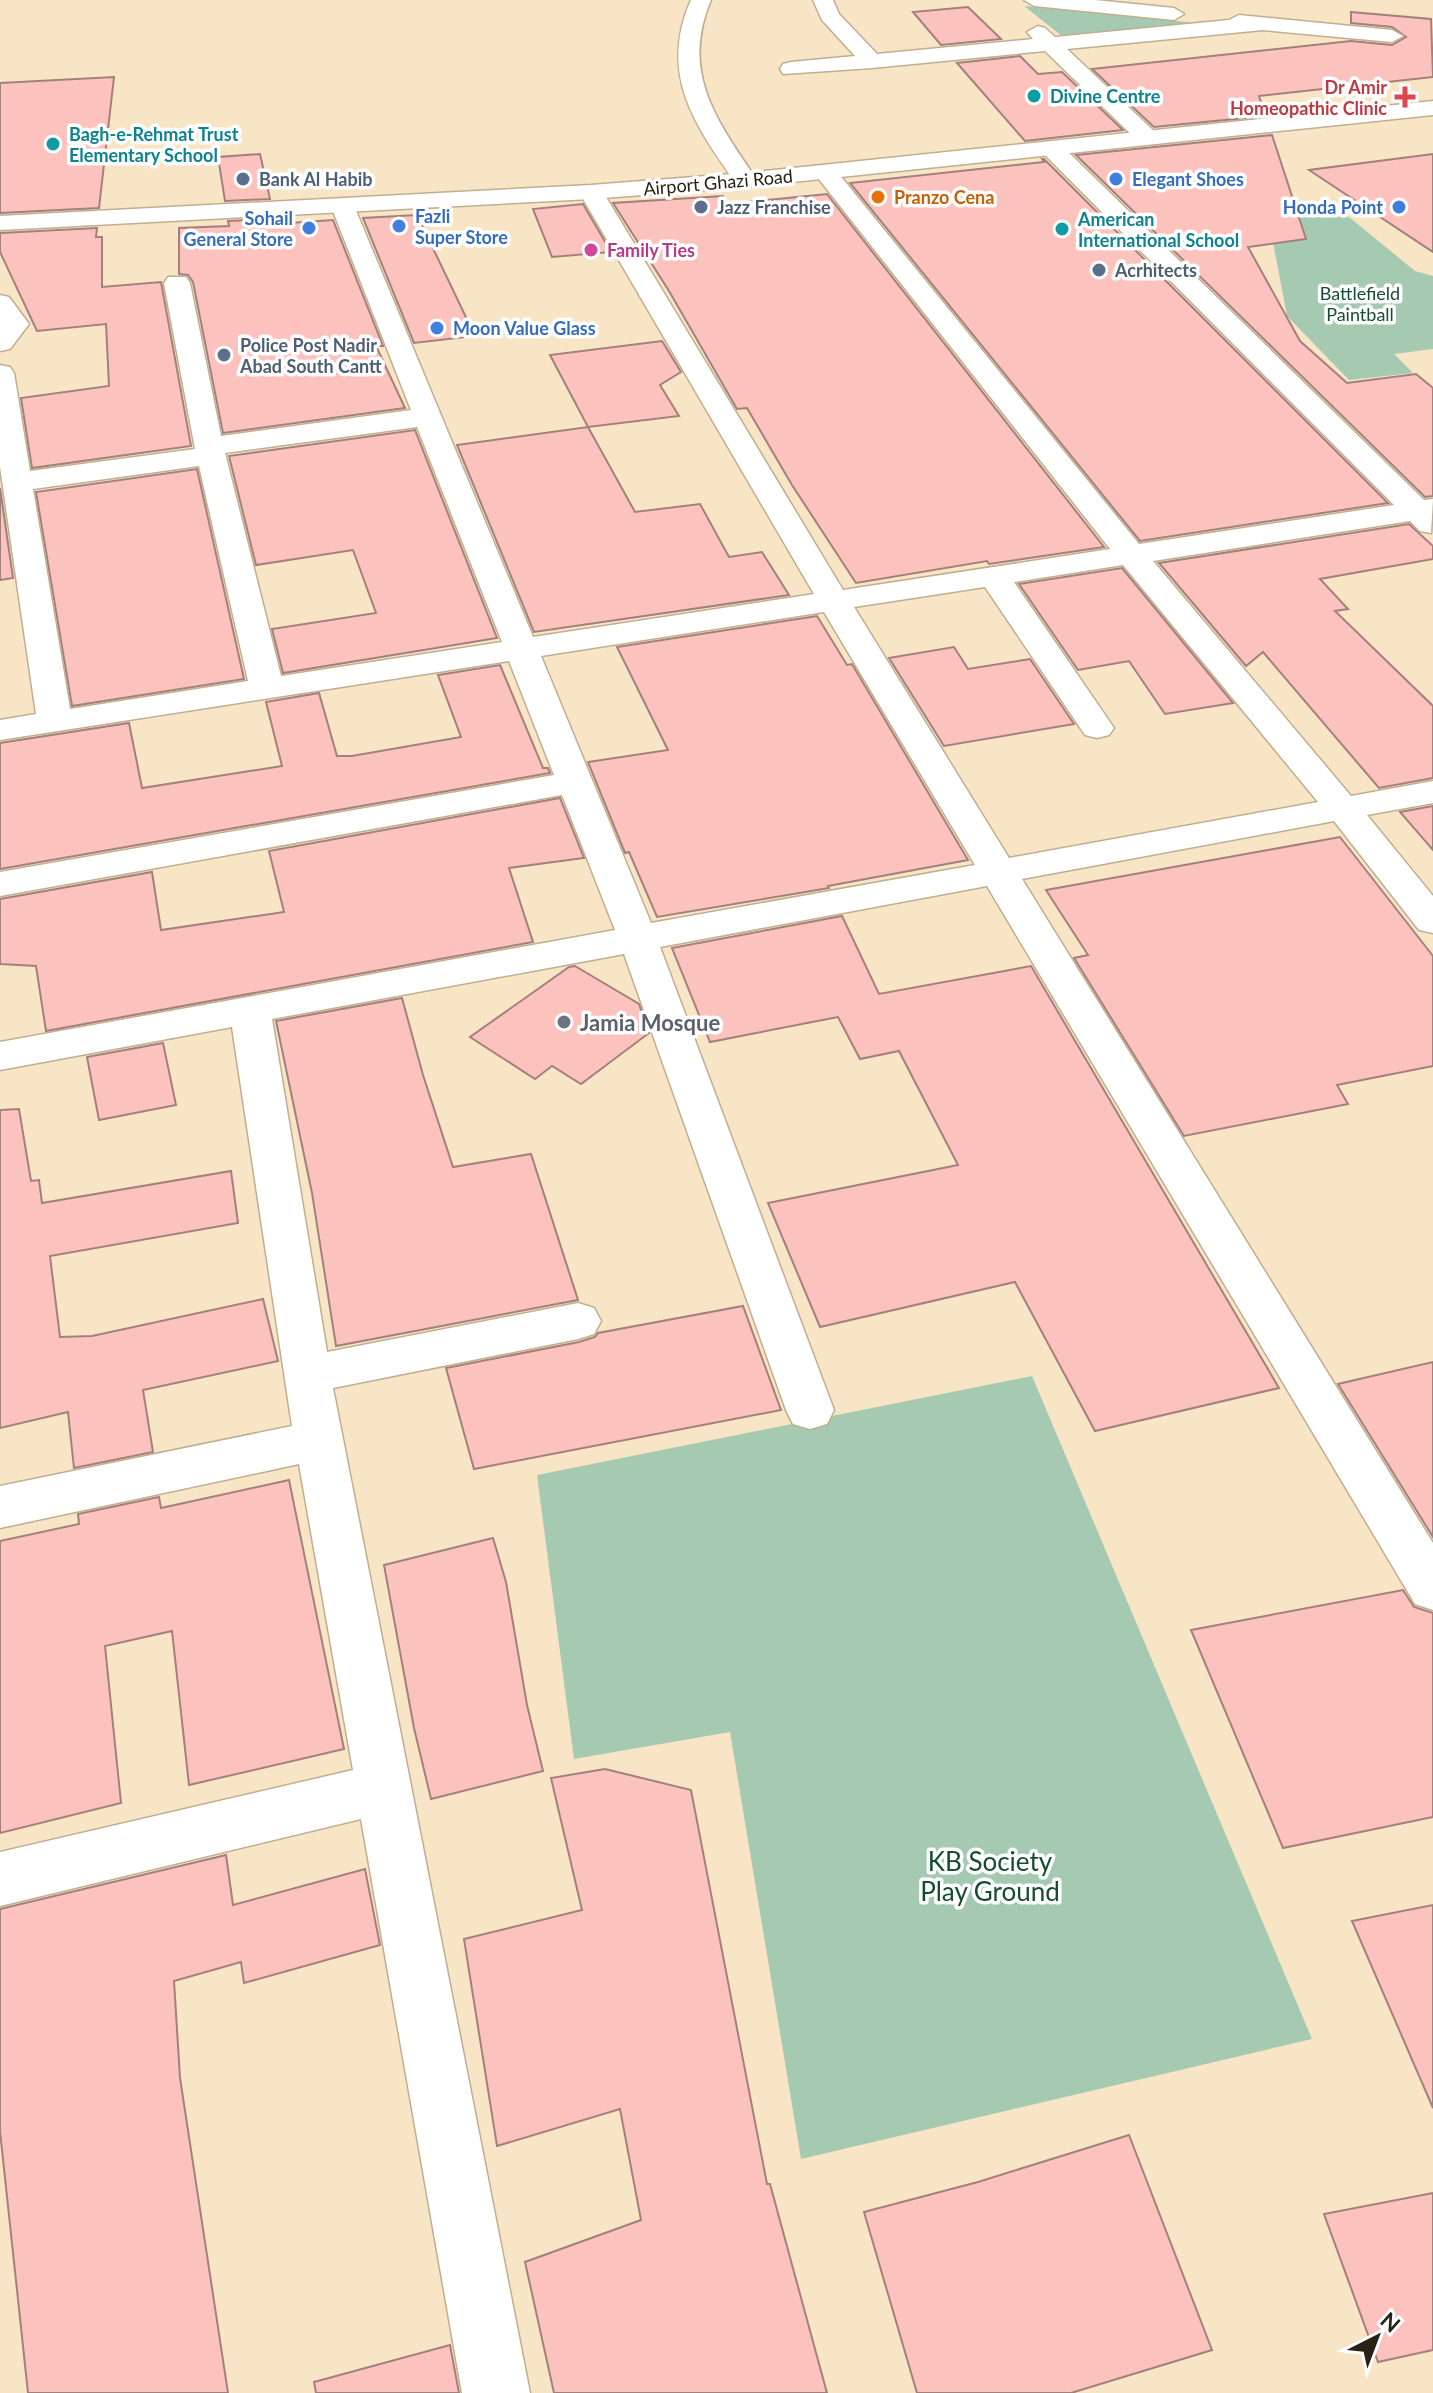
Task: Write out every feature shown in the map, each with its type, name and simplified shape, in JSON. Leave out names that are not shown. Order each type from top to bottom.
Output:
[{"type":"street","points":[[688,0],[681,32],[694,89],[734,180]]},
{"type":"street","points":[[681,32],[701,0]]},
{"type":"street","points":[[823,0],[829,16],[872,62]]},
{"type":"street","points":[[1024,5],[1392,36]]},
{"type":"street","points":[[1024,5],[1052,46],[1149,139]]},
{"type":"street","points":[[791,69],[1266,23]]},
{"type":"street","name":"Airport Ghazi Road","points":[[0,223],[591,192],[826,173],[1433,108]]},
{"type":"street","points":[[1052,149],[1428,515]]},
{"type":"street","points":[[826,173],[1131,555],[1433,921]]},
{"type":"street","points":[[591,192],[834,601],[1433,1588]]},
{"type":"street","points":[[343,206],[637,937],[810,1410]]},
{"type":"street","points":[[177,283],[210,451],[267,689]]},
{"type":"street","points":[[0,303],[16,324],[0,343]]},
{"type":"street","points":[[0,373],[13,497],[34,586],[55,722]]},
{"type":"street","points":[[13,497],[210,451],[426,417]]},
{"type":"street","points":[[0,730],[1131,555],[1428,515]]},
{"type":"street","points":[[994,576],[1097,728]]},
{"type":"street","points":[[0,591],[34,586]]},
{"type":"street","points":[[0,884],[575,782]]},
{"type":"street","points":[[0,1056],[1433,792]]},
{"type":"street","points":[[250,1011],[307,1375],[496,2393]]},
{"type":"street","points":[[307,1375],[578,1321]]},
{"type":"street","points":[[0,1507],[319,1440]]},
{"type":"street","points":[[0,1879],[384,1788]]},
{"type":"green space","points":[[1024,6],[1207,24],[1067,40]]},
{"type":"green space","name":"Battlefield Paintball","points":[[1338,208],[1415,271],[1433,276],[1433,349],[1394,354],[1413,373],[1349,380],[1287,316],[1268,216]]},
{"type":"green space","name":"KB Society Play Ground","points":[[1032,1376],[1312,2039],[801,2159],[730,1732],[574,1759],[537,1475]]},
{"type":"building","points":[[968,7],[1001,39],[941,45],[913,12]]},
{"type":"building","points":[[1351,12],[1431,19],[1433,77],[1259,96],[1265,116],[1154,127],[1092,69],[1351,41],[1392,45],[1406,37],[1392,27],[1351,23]]},
{"type":"building","points":[[1020,56],[1038,74],[1062,72],[1123,130],[1025,141],[957,63]]},
{"type":"building","name":"Bagh-e-Rehmat Trust Elementary School","points":[[114,77],[99,208],[0,213],[0,83]]},
{"type":"building","points":[[1272,135],[1306,239],[1248,247],[1300,341],[1347,383],[1416,374],[1433,388],[1433,496],[1425,497],[1076,155]]},
{"type":"building","name":"Bank Al Habib","points":[[260,154],[270,199],[225,201],[218,157]]},
{"type":"building","name":"Honda Point","points":[[1433,154],[1433,252],[1309,170]]},
{"type":"building","points":[[1042,159],[1388,503],[1140,541],[850,183],[1044,162]]},
{"type":"building","points":[[827,194],[1104,547],[989,564],[987,561],[856,583],[792,485],[747,408],[737,409],[669,291],[613,203],[723,196],[726,204]]},
{"type":"building","points":[[583,204],[611,252],[552,257],[533,209]]},
{"type":"building","points":[[417,215],[475,336],[414,343],[363,218]]},
{"type":"building","points":[[274,219],[275,224],[333,220],[383,346],[376,346],[405,408],[223,433],[193,282],[188,275],[179,274],[179,228],[229,226],[228,221]]},
{"type":"building","points":[[97,228],[96,237],[102,237],[102,287],[161,282],[191,446],[32,468],[21,398],[109,386],[106,324],[37,331],[0,252],[0,233]]},
{"type":"building","points":[[662,341],[681,372],[660,385],[679,416],[588,427],[550,355]]},
{"type":"building","points":[[588,427],[635,512],[700,504],[729,557],[762,552],[789,595],[534,632],[457,445]]},
{"type":"building","points":[[415,430],[497,638],[283,673],[272,629],[376,613],[353,550],[256,565],[229,456]]},
{"type":"building","points":[[197,469],[244,679],[72,706],[36,492]]},
{"type":"building","points":[[0,488],[13,578],[0,580]]},
{"type":"building","points":[[1409,524],[1433,546],[1433,559],[1320,579],[1348,609],[1335,611],[1433,706],[1433,778],[1379,788],[1263,652],[1246,666],[1159,563]]},
{"type":"building","points":[[1122,568],[1233,703],[1165,714],[1129,661],[1078,670],[1019,584]]},
{"type":"building","points":[[817,616],[847,665],[852,664],[968,860],[829,888],[657,917],[629,852],[625,853],[588,762],[668,750],[617,647]]},
{"type":"building","points":[[954,647],[968,669],[1030,659],[1074,724],[944,746],[889,658]]},
{"type":"building","points":[[500,665],[543,768],[548,768],[550,773],[0,869],[0,743],[129,723],[142,788],[282,766],[266,702],[319,693],[337,756],[352,756],[461,737],[438,675]]},
{"type":"building","points":[[560,798],[584,858],[509,868],[533,942],[46,1031],[36,966],[0,964],[0,899],[152,872],[161,930],[284,912],[269,851]]},
{"type":"building","points":[[1433,806],[1433,850],[1400,812]]},
{"type":"building","points":[[1340,837],[1433,956],[1433,1066],[1337,1085],[1348,1104],[1184,1136],[1074,958],[1088,955],[1046,890]]},
{"type":"building","points":[[842,916],[879,994],[1031,966],[1279,1388],[1095,1431],[1015,1282],[820,1327],[768,1203],[958,1165],[899,1051],[860,1059],[838,1017],[710,1042],[672,948]]},
{"type":"building","name":"Jamia Mosque","points":[[575,966],[639,1004],[649,1033],[581,1084],[552,1066],[535,1079],[470,1037],[569,967]]},
{"type":"building","points":[[402,998],[453,1167],[531,1154],[578,1300],[336,1346],[312,1193],[276,1021]]},
{"type":"building","points":[[163,1043],[176,1105],[99,1120],[87,1057]]},
{"type":"building","points":[[19,1109],[31,1181],[39,1180],[42,1203],[231,1171],[238,1223],[50,1256],[60,1337],[92,1336],[263,1299],[278,1361],[143,1390],[153,1452],[74,1468],[68,1412],[0,1428],[0,1110]]},
{"type":"building","points":[[743,1306],[781,1410],[474,1469],[446,1368],[579,1342],[598,1333]]},
{"type":"building","points":[[1433,1362],[1433,1537],[1338,1384]]},
{"type":"building","points":[[289,1480],[344,1749],[189,1785],[172,1631],[105,1646],[121,1803],[0,1833],[0,1541],[79,1524],[78,1514],[159,1497],[161,1508]]},
{"type":"building","points":[[493,1538],[506,1582],[527,1705],[543,1771],[431,1799],[414,1728],[384,1565]]},
{"type":"building","points":[[1403,1590],[1414,1607],[1433,1613],[1433,1817],[1283,1848],[1191,1630]]},
{"type":"building","points":[[605,1769],[691,1790],[767,2184],[770,2184],[827,2393],[554,2393],[525,2262],[641,2220],[620,2109],[497,2146],[464,1939],[582,1910],[551,1778]]},
{"type":"building","points":[[226,1855],[233,1905],[365,1869],[380,1945],[244,1983],[241,1962],[174,1981],[180,2078],[228,2393],[28,2393],[0,2131],[0,1909]]},
{"type":"building","points":[[1433,1905],[1433,2108],[1352,1921]]},
{"type":"building","points":[[1129,2135],[1212,2350],[1071,2393],[917,2393],[864,2212],[978,2182]]},
{"type":"building","points":[[1433,2193],[1433,2350],[1378,2362],[1324,2214]]},
{"type":"building","points":[[450,2345],[459,2393],[316,2393],[314,2382]]},
{"type":"place","name":"Divine Centre","points":[[1034,96]]},
{"type":"place","name":"Dr Amir Homeopathic Clinic","points":[[1405,97]]},
{"type":"place","name":"Bagh-e-Rehmat Trust Elementary School","points":[[53,144]]},
{"type":"place","name":"Bank Al Habib","points":[[243,179]]},
{"type":"place","name":"Elegant Shoes","points":[[1116,179]]},
{"type":"place","name":"Pranzo Cena","points":[[878,197]]},
{"type":"place","name":"Jazz Franchise","points":[[701,207]]},
{"type":"place","name":"Honda Point","points":[[1399,207]]},
{"type":"place","name":"Fazli Super Store","points":[[399,226]]},
{"type":"place","name":"Sohail General Store","points":[[309,228]]},
{"type":"place","name":"American International School","points":[[1062,229]]},
{"type":"place","name":"Family Ties","points":[[591,250]]},
{"type":"place","name":"Acrhitects","points":[[1099,270]]},
{"type":"place","name":"Moon Value Glass","points":[[437,328]]},
{"type":"place","name":"Police Post Nadir Abad South Cantt","points":[[224,355]]},
{"type":"place","name":"Jamia Mosque","points":[[564,1022]]}]
